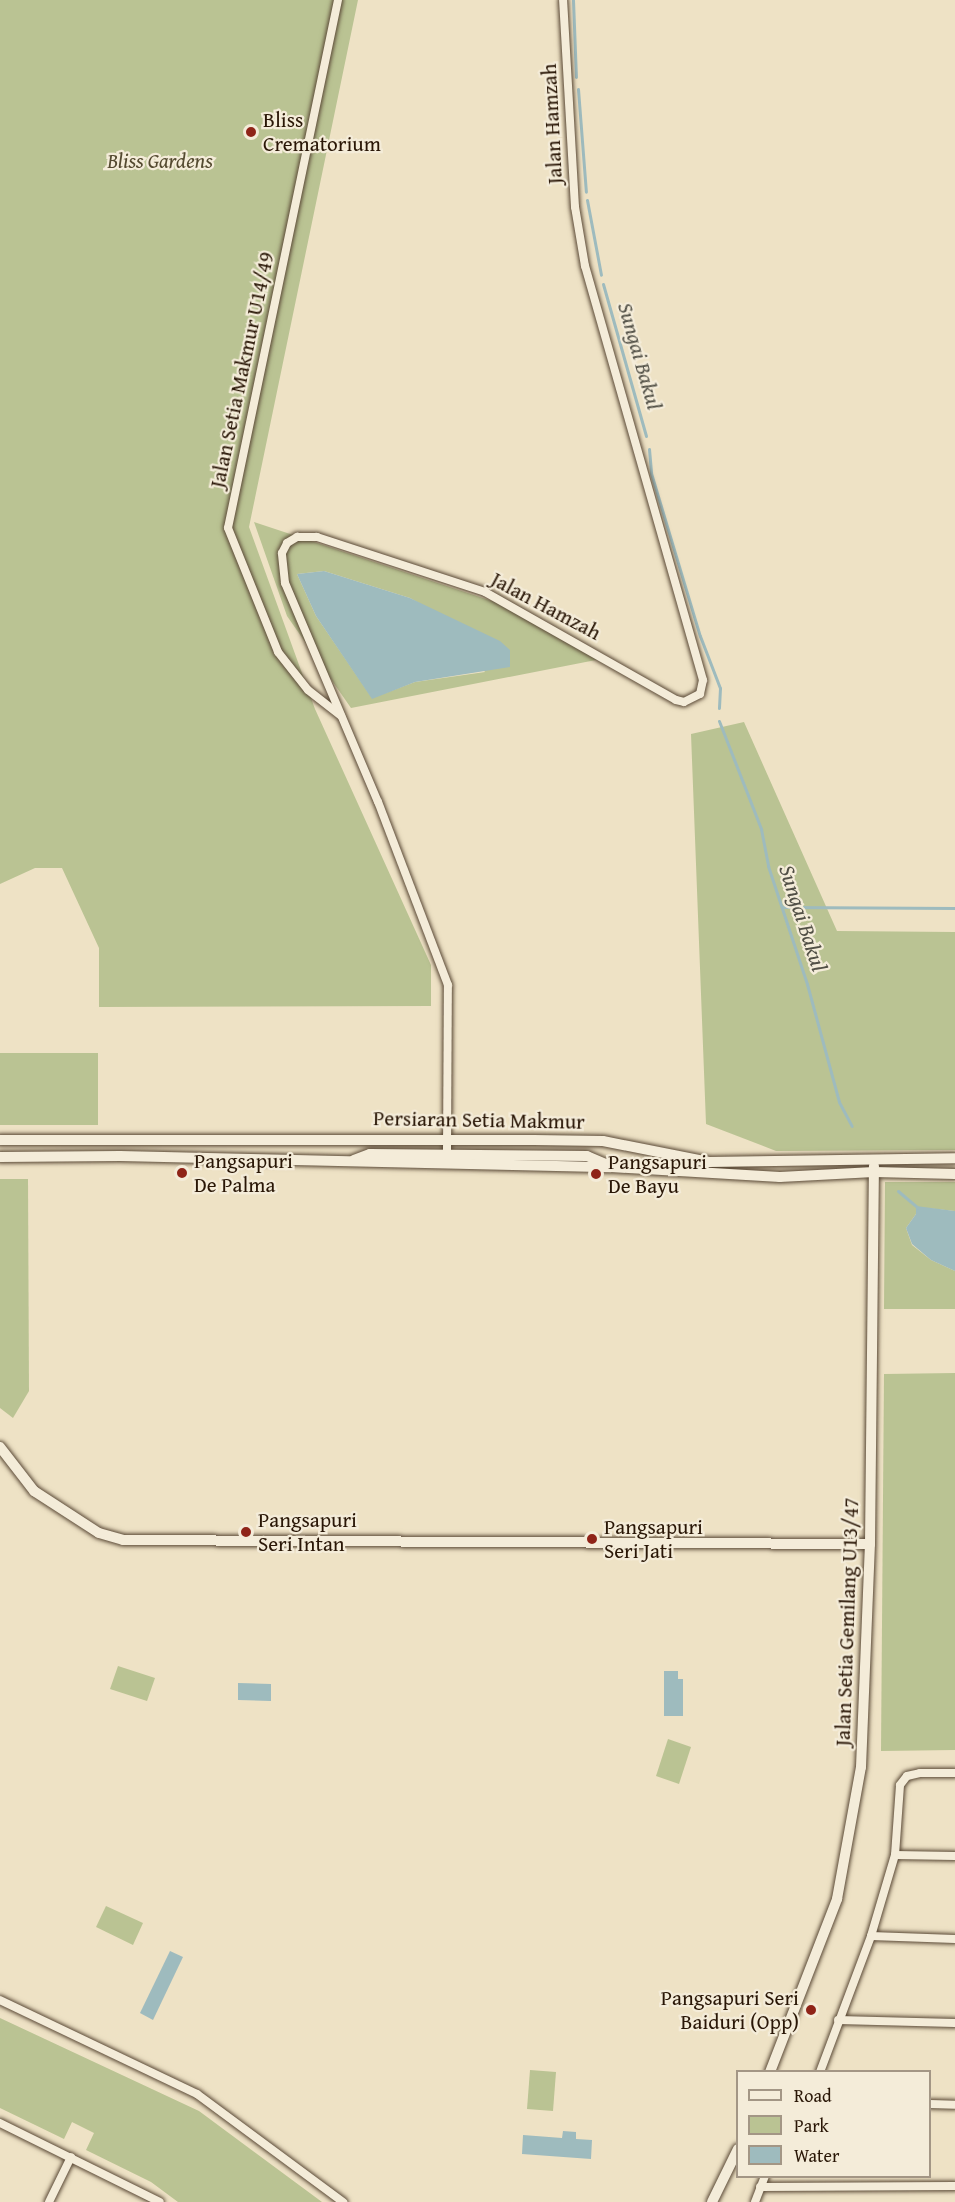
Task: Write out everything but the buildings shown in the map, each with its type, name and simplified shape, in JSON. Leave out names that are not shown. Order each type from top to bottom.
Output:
[{"type":"street","name":"Jalan Setia Makmur U14/49","points":[[338,0],[228,528],[278,652],[308,690],[341,716]]},
{"type":"street","name":"Jalan Hamzah","points":[[447,1154],[448,986],[341,716],[285,583],[282,553],[287,543],[297,537],[337,543],[485,592],[676,700],[684,702],[700,694],[703,680],[585,266],[575,207],[563,0]]},
{"type":"street","name":"Persiaran Setia Makmur","points":[[0,1140],[448,1138],[603,1141],[710,1162],[955,1158]]},
{"type":"street","points":[[348,1162],[370,1154],[588,1156],[611,1167]]},
{"type":"street","name":"Persiaran Setia Makmur","points":[[0,1157],[120,1156],[611,1167],[780,1177],[874,1172],[955,1174]]},
{"type":"street","name":"Jalan Setia Gemilang U13/47","points":[[772,2070],[833,1909],[846,1861],[866,1720],[874,1160]]},
{"type":"street","points":[[0,1447],[34,1491],[99,1533],[123,1540],[870,1544]]},
{"type":"street","points":[[821,2070],[871,1936],[895,1854],[900,1785],[907,1776],[920,1773],[955,1773]]},
{"type":"street","points":[[895,1854],[955,1856]]},
{"type":"street","points":[[871,1936],[955,1939]]},
{"type":"street","points":[[0,2000],[197,2094],[343,2202]]},
{"type":"street","points":[[838,2020],[955,2023]]},
{"type":"street","points":[[931,2104],[955,2105]]},
{"type":"street","points":[[0,2123],[160,2202]]},
{"type":"street","points":[[49,2202],[70,2157]]},
{"type":"street","points":[[712,2202],[735,2163]]},
{"type":"street","points":[[755,2202],[764,2178]]},
{"type":"street","points":[[760,2187],[955,2186]]},
{"type":"green space","name":"Bliss Gardens","points":[[0,0],[358,0],[249,527],[315,709],[431,965],[431,1006],[99,1007],[99,948],[62,868],[35,868],[0,884]]},
{"type":"green space","points":[[254,522],[501,604],[601,659],[351,708],[287,616]],"holes":[[[324,571],[410,598],[435,612],[485,672],[415,682],[372,698],[316,616],[297,574]]]},
{"type":"green space","points":[[744,722],[837,931],[955,932],[955,1150],[776,1151],[706,1124],[691,734]]},
{"type":"green space","points":[[0,1053],[98,1053],[98,1125],[0,1125]]},
{"type":"green space","points":[[0,1179],[28,1179],[29,1391],[13,1418],[0,1408]]},
{"type":"green space","points":[[885,1182],[955,1182],[955,1211],[916,1207],[916,1214],[906,1228],[912,1245],[931,1260],[955,1271],[955,1309],[884,1309]]},
{"type":"green space","points":[[955,1373],[955,1750],[881,1751],[884,1374]]},
{"type":"green space","points":[[118,1666],[155,1678],[147,1701],[110,1689]]},
{"type":"green space","points":[[668,1739],[691,1747],[679,1784],[656,1776]]},
{"type":"green space","points":[[106,1906],[143,1923],[133,1945],[96,1927]]},
{"type":"green space","points":[[0,2018],[199,2111],[322,2202],[178,2202],[151,2182],[86,2150],[94,2133],[72,2122],[64,2139],[0,2108]]},
{"type":"green space","points":[[530,2070],[556,2072],[553,2111],[527,2109]]},
{"type":"water","points":[[324,571],[410,598],[500,641],[510,650],[510,667],[415,682],[372,699],[316,616],[297,574]]},
{"type":"water","points":[[916,1206],[955,1211],[955,1271],[931,1260],[912,1244],[906,1228],[916,1214]]},
{"type":"water","points":[[664,1671],[678,1671],[678,1679],[683,1679],[683,1716],[664,1716]]},
{"type":"water","points":[[238,1683],[271,1684],[271,1701],[238,1700]]},
{"type":"water","points":[[170,1951],[183,1957],[153,2020],[140,2013]]},
{"type":"water","points":[[563,2131],[576,2132],[576,2139],[592,2140],[591,2159],[522,2154],[523,2135],[562,2138]]},
{"type":"waterway","name":"Sungai Bakul","points":[[573,0],[576,77]]},
{"type":"waterway","name":"Sungai Bakul","points":[[578,89],[586,192]]},
{"type":"waterway","name":"Sungai Bakul","points":[[587,200],[601,275]]},
{"type":"waterway","name":"Sungai Bakul","points":[[603,284],[646,436]]},
{"type":"waterway","name":"Sungai Bakul","points":[[649,449],[651,473],[700,636],[720,688],[719,708]]},
{"type":"waterway","name":"Sungai Bakul","points":[[719,721],[761,829],[768,866],[807,984],[839,1102],[852,1126]]},
{"type":"waterway","points":[[783,907],[955,908]]},
{"type":"waterway","name":"Sungai Bakul","points":[[898,1191],[917,1207]]},
{"type":"place","name":"Bliss Crematorium","points":[[251,132]]},
{"type":"place","name":"Pangsapuri De Palma","points":[[182,1173]]},
{"type":"place","name":"Pangsapuri De Bayu","points":[[596,1174]]},
{"type":"place","name":"Pangsapuri Seri Intan","points":[[246,1532]]},
{"type":"place","name":"Pangsapuri Seri Jati","points":[[592,1539]]},
{"type":"place","name":"Pangsapuri Seri Baiduri (Opp)","points":[[811,2010]]}]
